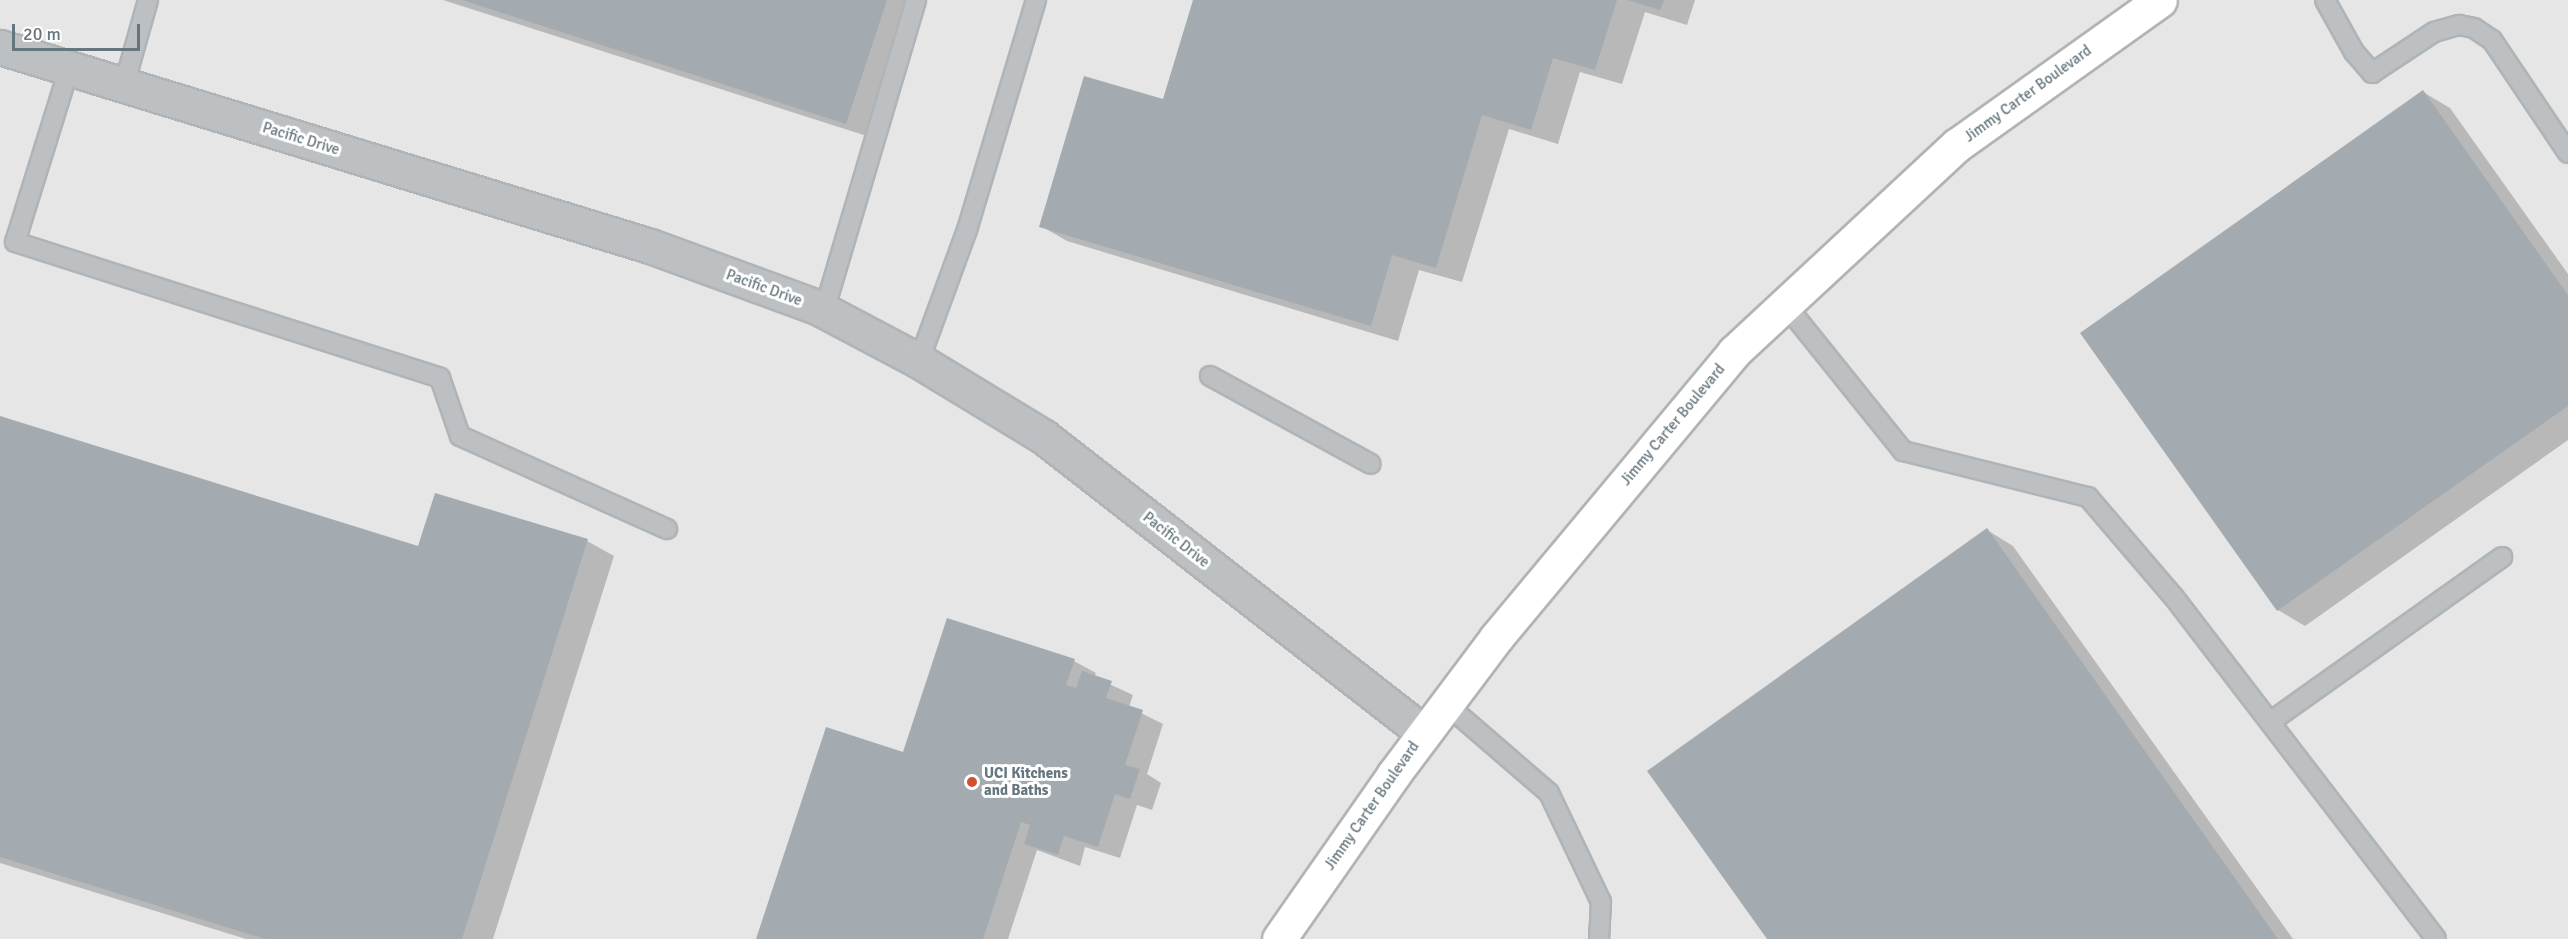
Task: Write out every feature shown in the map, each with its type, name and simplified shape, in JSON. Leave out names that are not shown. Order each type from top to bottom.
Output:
[{"type":"main road","name":"Jimmy Carter Boulevard","points":[[1279,939],[1446,704],[1734,352],[1784,303],[1957,145],[2160,0]]},
{"type":"street","name":"Pacific Drive","points":[[0,47],[650,246],[824,311],[919,361],[1044,437],[1424,733]]},
{"type":"lane","points":[[124,85],[148,0]]},
{"type":"lane","points":[[824,311],[916,0]]},
{"type":"lane","points":[[919,361],[967,230],[1036,0]]},
{"type":"lane","points":[[2325,0],[2354,52],[2372,73],[2434,32],[2459,25],[2474,28],[2492,40],[2568,153]]},
{"type":"lane","points":[[69,69],[15,242],[440,378],[460,436],[667,529]]},
{"type":"lane","points":[[1784,303],[1903,451],[2088,497],[2173,596],[2436,939]]},
{"type":"lane","points":[[1209,376],[1371,464]]},
{"type":"lane","points":[[2270,722],[2502,557]]},
{"type":"lane","points":[[1446,704],[1549,793],[1601,902],[1599,939]]},
{"type":"shaded area","points":[[0,0],[2568,0],[2568,939],[0,939]]},
{"type":"building","points":[[462,0],[887,0],[846,124]]},
{"type":"building","points":[[1193,0],[1617,0],[1595,70],[1553,58],[1531,130],[1482,115],[1436,268],[1392,255],[1371,326],[1039,227],[1084,76],[1163,99]]},
{"type":"building","points":[[1628,0],[1664,0],[1660,10]]},
{"type":"building","points":[[2423,90],[2568,295],[2568,406],[2277,611],[2080,333]]},
{"type":"building","points":[[0,416],[418,546],[435,493],[588,539],[462,939],[265,939],[0,857]]},
{"type":"building","points":[[1987,528],[2278,939],[1767,939],[1647,771]]},
{"type":"building","name":"UCI Kitchens and Baths","points":[[947,618],[1075,659],[1066,685],[1076,688],[1082,671],[1112,681],[1106,698],[1143,710],[1125,765],[1140,769],[1130,799],[1115,794],[1098,847],[1064,836],[1058,855],[1024,844],[1030,825],[1021,822],[983,939],[756,939],[826,727],[903,752]]},
{"type":"place","name":"UCI Kitchens and Baths","points":[[972,782]]}]
